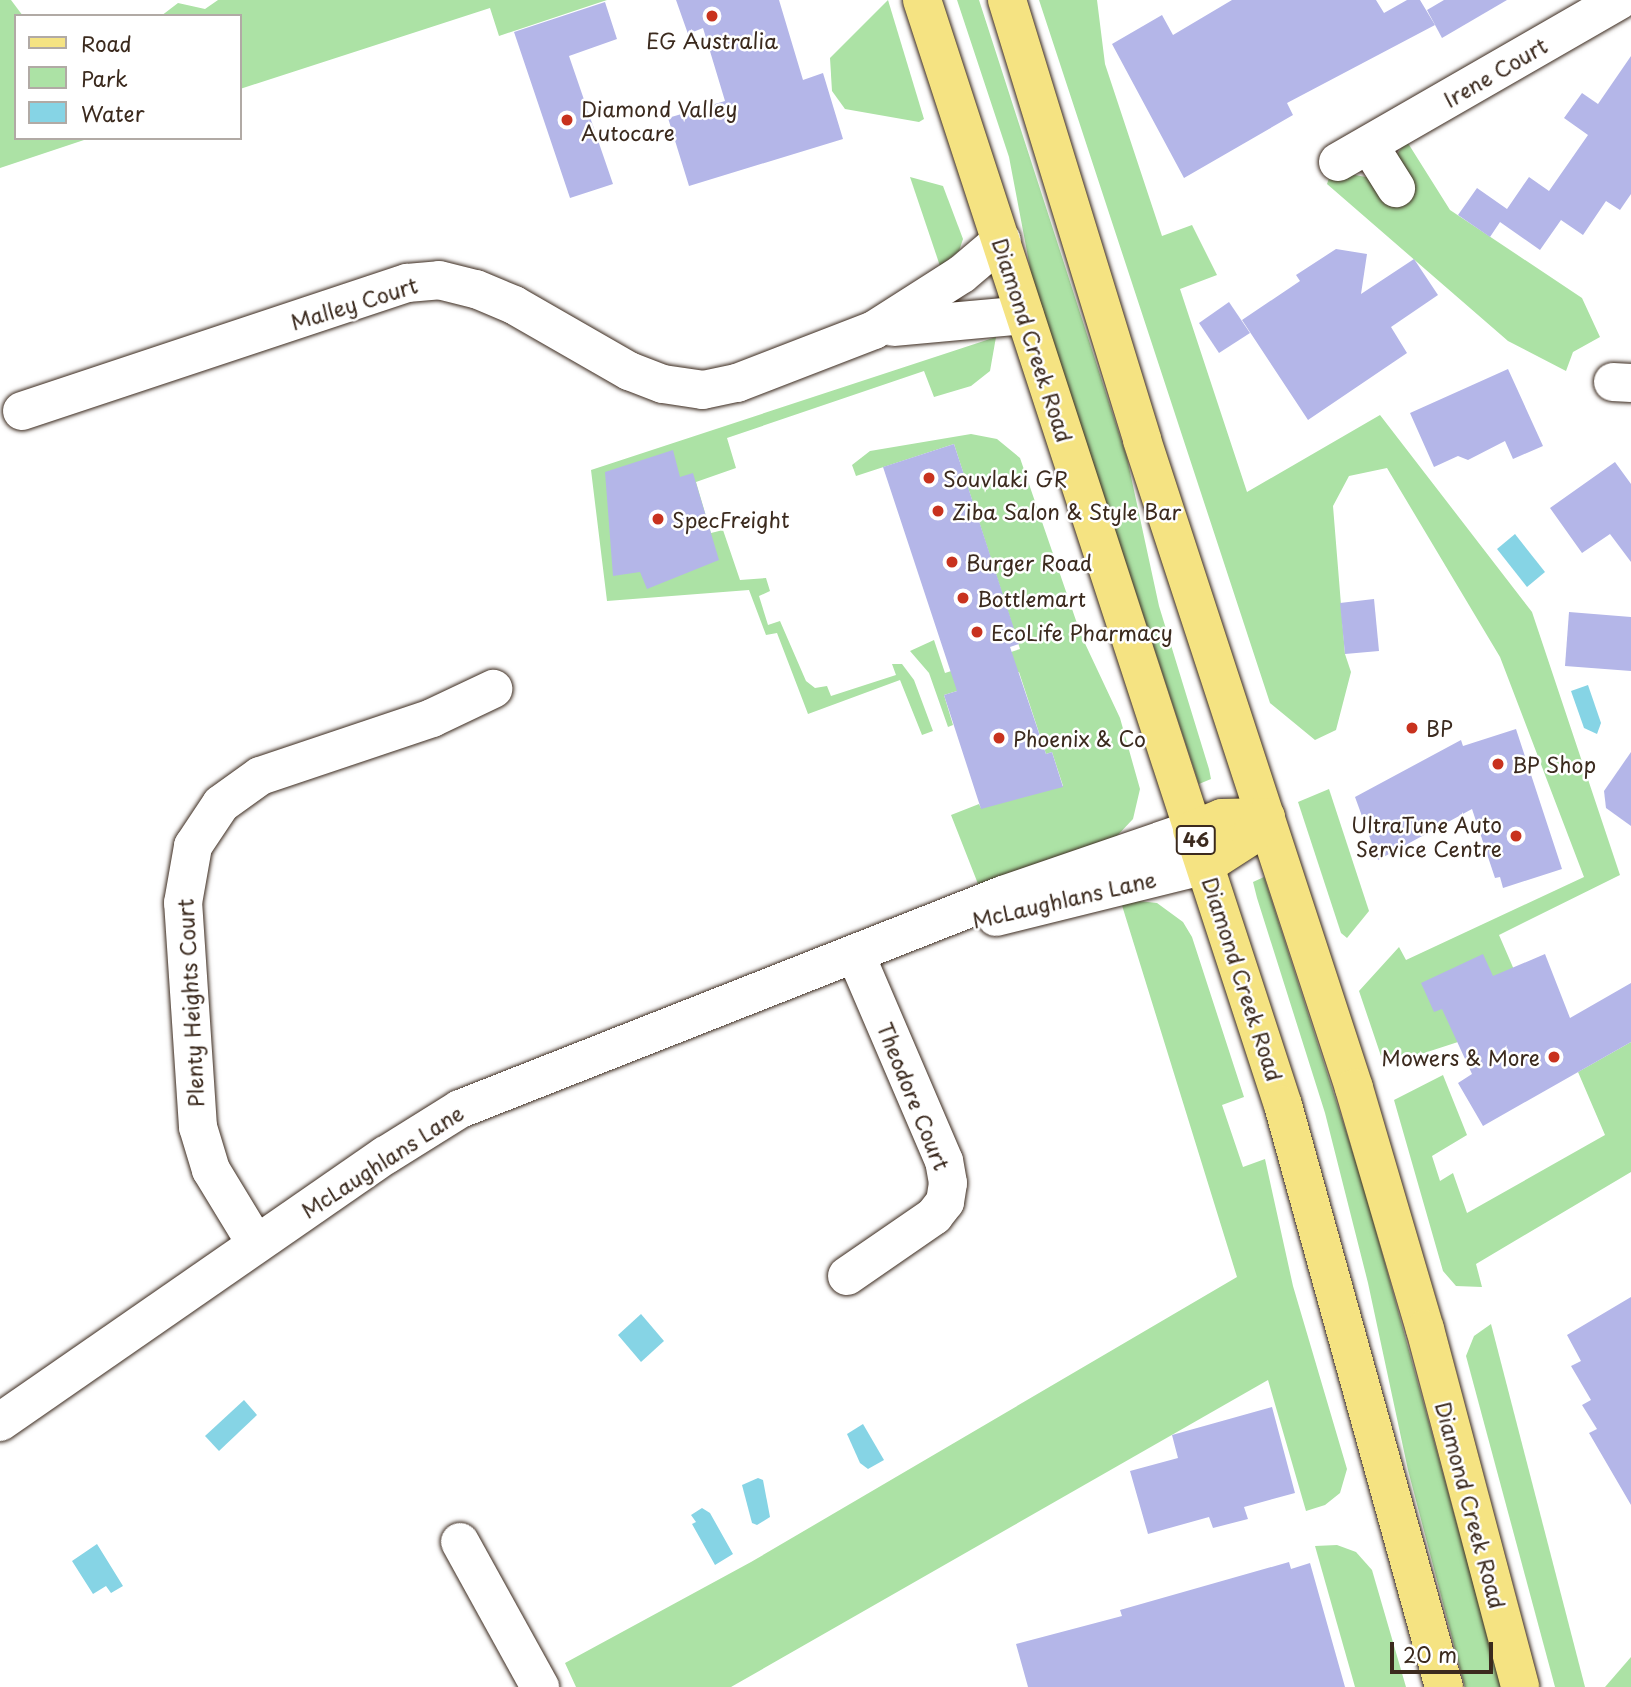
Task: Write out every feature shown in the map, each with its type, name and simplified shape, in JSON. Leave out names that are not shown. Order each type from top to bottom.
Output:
[{"type":"main road","name":"Diamond Creek Road","points":[[922,0],[1192,830],[1206,865],[1326,1245],[1444,1687]]},
{"type":"main road","name":"Diamond Creek Road","points":[[1007,0],[1142,440],[1266,817],[1408,1270],[1520,1687]]},
{"type":"main road","points":[[1192,830],[1222,818],[1266,817]]},
{"type":"main road","points":[[1206,865],[1251,836],[1266,817]]},
{"type":"street","name":"Irene Court","points":[[1396,188],[1354,153],[1598,5]]},
{"type":"street","name":"Malley Court","points":[[22,411],[407,283],[439,280],[476,289],[514,305],[629,372],[663,384],[703,390],[737,383],[874,330],[962,274],[1002,240]]},
{"type":"street","name":"Malley Court","points":[[874,330],[926,321],[1024,315]]},
{"type":"street","name":"Plenty Heights Court","points":[[256,1244],[211,1170],[198,1127],[183,903],[193,846],[222,804],[260,776],[432,718],[493,689]]},
{"type":"street","name":"McLaughlans Lane","points":[[0,1422],[256,1244],[460,1110],[1041,881],[1192,830]]},
{"type":"street","name":"McLaughlans Lane","points":[[922,930],[1041,909],[1206,865]]},
{"type":"street","name":"Theodore Court","points":[[847,1276],[934,1216],[945,1202],[948,1183],[944,1161],[856,956]]},
{"type":"street","points":[[460,1542],[540,1687]]},
{"type":"green space","points":[[0,0],[11,0],[22,14],[14,14],[14,140],[84,140],[0,168]]},
{"type":"green space","points":[[218,0],[607,0],[499,36],[490,8],[242,88],[242,14],[164,14],[178,3],[205,9]]},
{"type":"green space","points":[[888,0],[924,119],[919,122],[845,109],[832,91],[830,58]]},
{"type":"green space","points":[[957,0],[979,0],[1127,458],[1159,606],[1209,769],[1211,779],[1199,784],[1032,278],[1009,157]]},
{"type":"green space","points":[[1039,0],[1097,0],[1105,64],[1162,236],[1192,225],[1217,275],[1180,289],[1247,492],[1380,415],[1532,612],[1620,875],[1499,935],[1528,1002],[1458,1042],[1418,1055],[1381,1056],[1359,991],[1399,947],[1406,960],[1584,877],[1500,657],[1387,468],[1349,476],[1333,506],[1345,654],[1351,672],[1336,730],[1315,740],[1270,703]]},
{"type":"green space","points":[[1406,140],[1450,210],[1582,298],[1600,337],[1573,352],[1566,371],[1508,341],[1327,184],[1329,178],[1350,174],[1371,178],[1395,158]]},
{"type":"green space","points":[[910,177],[943,186],[963,239],[959,251],[940,266]]},
{"type":"green space","points":[[996,337],[990,371],[971,386],[934,397],[924,371],[727,438],[736,468],[696,482],[711,533],[723,530],[740,580],[766,578],[770,591],[759,596],[768,625],[780,621],[806,681],[815,688],[827,686],[831,696],[896,675],[892,664],[902,664],[914,680],[933,731],[922,735],[900,680],[808,714],[777,633],[766,635],[749,590],[607,601],[591,470]]},
{"type":"green space","points":[[971,434],[997,439],[1020,458],[1081,635],[1120,718],[1140,789],[1133,819],[1115,838],[980,889],[951,815],[979,804],[981,808],[1063,786],[1052,752],[1046,754],[1019,672],[944,695],[953,725],[948,727],[929,673],[910,651],[934,640],[945,673],[1020,649],[954,444],[856,476],[852,465],[870,451]]},
{"type":"green space","points":[[1329,789],[1369,911],[1347,938],[1341,933],[1298,802]]},
{"type":"green space","points":[[1264,877],[1363,1184],[1502,1687],[1465,1687],[1408,1470],[1368,1283],[1325,1113],[1253,882]]},
{"type":"green space","points":[[1120,899],[1157,903],[1183,922],[1192,937],[1244,1097],[1222,1105],[1243,1167],[1265,1159],[1293,1286],[1347,1469],[1340,1493],[1325,1505],[1306,1511],[1268,1380],[731,1687],[576,1687],[565,1663],[751,1562],[1237,1277]]},
{"type":"green space","points":[[1631,1042],[1631,1172],[1476,1264],[1482,1287],[1456,1286],[1443,1271],[1394,1100],[1443,1075],[1467,1135],[1432,1156],[1440,1181],[1453,1173],[1467,1213],[1605,1135],[1578,1072]]},
{"type":"green space","points":[[1491,1324],[1585,1687],[1555,1687],[1466,1356],[1474,1336]]},
{"type":"green space","points":[[1337,1545],[1356,1552],[1372,1570],[1406,1687],[1355,1687],[1315,1546]]},
{"type":"green space","points":[[1631,1657],[1631,1687],[1605,1687]]},
{"type":"water","points":[[1515,534],[1545,572],[1527,587],[1497,549]]},
{"type":"water","points":[[1588,685],[1601,723],[1597,734],[1584,728],[1571,691]]},
{"type":"water","points":[[641,1314],[664,1341],[641,1362],[618,1335]]},
{"type":"water","points":[[244,1400],[257,1415],[219,1451],[205,1436]]},
{"type":"water","points":[[863,1424],[884,1460],[868,1469],[860,1463],[847,1434]]},
{"type":"water","points":[[758,1478],[763,1480],[770,1517],[757,1525],[752,1523],[742,1485]]},
{"type":"water","points":[[702,1508],[710,1513],[733,1554],[715,1565],[692,1524],[696,1522],[691,1515]]},
{"type":"water","points":[[97,1544],[123,1586],[111,1593],[106,1586],[93,1594],[72,1561]]},
{"type":"building","points":[[676,0],[779,0],[803,80],[823,73],[843,139],[689,186],[668,118],[725,101],[703,28],[688,34]]},
{"type":"building","points":[[1232,0],[1376,0],[1384,13],[1407,0],[1420,0],[1435,25],[1287,103],[1293,115],[1184,178],[1112,44],[1162,15],[1173,35]]},
{"type":"building","points":[[1444,0],[1507,0],[1442,38],[1427,10]]},
{"type":"building","name":"Diamond Valley Autocare","points":[[605,2],[617,39],[569,56],[613,184],[570,198],[514,32]]},
{"type":"building","points":[[1631,56],[1631,194],[1620,210],[1606,201],[1583,235],[1561,220],[1540,250],[1500,222],[1490,237],[1458,215],[1477,188],[1507,209],[1529,177],[1549,191],[1588,135],[1564,118],[1582,93],[1598,104]]},
{"type":"building","points":[[1336,249],[1367,254],[1361,294],[1414,259],[1438,295],[1391,327],[1407,353],[1308,420],[1242,320],[1300,281],[1296,275]]},
{"type":"building","points":[[1229,302],[1250,333],[1219,353],[1199,323]]},
{"type":"building","points":[[1508,369],[1543,446],[1513,459],[1505,441],[1468,460],[1458,456],[1434,467],[1410,413]]},
{"type":"building","points":[[954,444],[1019,644],[1010,647],[1046,754],[1052,752],[1063,787],[981,809],[944,695],[957,691],[883,467]]},
{"type":"building","points":[[673,450],[680,477],[693,473],[719,560],[647,589],[640,572],[613,576],[605,472]]},
{"type":"building","points":[[1615,462],[1631,484],[1631,562],[1610,534],[1582,553],[1550,508]]},
{"type":"building","points":[[1374,599],[1379,651],[1345,654],[1340,603]]},
{"type":"building","points":[[1569,612],[1631,617],[1631,671],[1565,666]]},
{"type":"building","points":[[1516,729],[1562,869],[1503,888],[1500,877],[1495,878],[1472,809],[1378,860],[1355,797],[1461,740],[1463,746]]},
{"type":"building","points":[[1631,752],[1631,826],[1606,808],[1604,791]]},
{"type":"building","points":[[1483,954],[1493,976],[1545,954],[1570,1018],[1631,983],[1631,1042],[1483,1126],[1458,1083],[1472,1074],[1442,1009],[1434,1012],[1421,983]]},
{"type":"building","points":[[1631,1297],[1631,1505],[1589,1433],[1597,1429],[1582,1405],[1591,1400],[1571,1366],[1581,1361],[1567,1335]]},
{"type":"building","points":[[1272,1407],[1295,1493],[1244,1507],[1248,1519],[1213,1528],[1209,1517],[1148,1534],[1130,1471],[1178,1458],[1172,1435]]},
{"type":"building","points":[[1289,1562],[1291,1569],[1310,1563],[1345,1687],[1028,1687],[1016,1644],[1122,1616],[1120,1610]]},
{"type":"place","name":"EG Australia","points":[[712,16]]},
{"type":"place","name":"Diamond Valley Autocare","points":[[567,120]]},
{"type":"place","name":"Souvlaki GR","points":[[929,478]]},
{"type":"place","name":"Ziba Salon & Style Bar","points":[[938,511]]},
{"type":"place","name":"SpecFreight","points":[[658,519]]},
{"type":"place","name":"Burger Road","points":[[952,562]]},
{"type":"place","name":"Bottlemart","points":[[963,598]]},
{"type":"place","name":"EcoLife Pharmacy","points":[[977,632]]},
{"type":"place","name":"BP","points":[[1412,728]]},
{"type":"place","name":"Phoenix & Co","points":[[999,738]]},
{"type":"place","name":"BP Shop","points":[[1498,764]]},
{"type":"place","name":"UltraTune Auto Service Centre","points":[[1516,836]]},
{"type":"place","name":"Mowers & More","points":[[1554,1057]]}]
